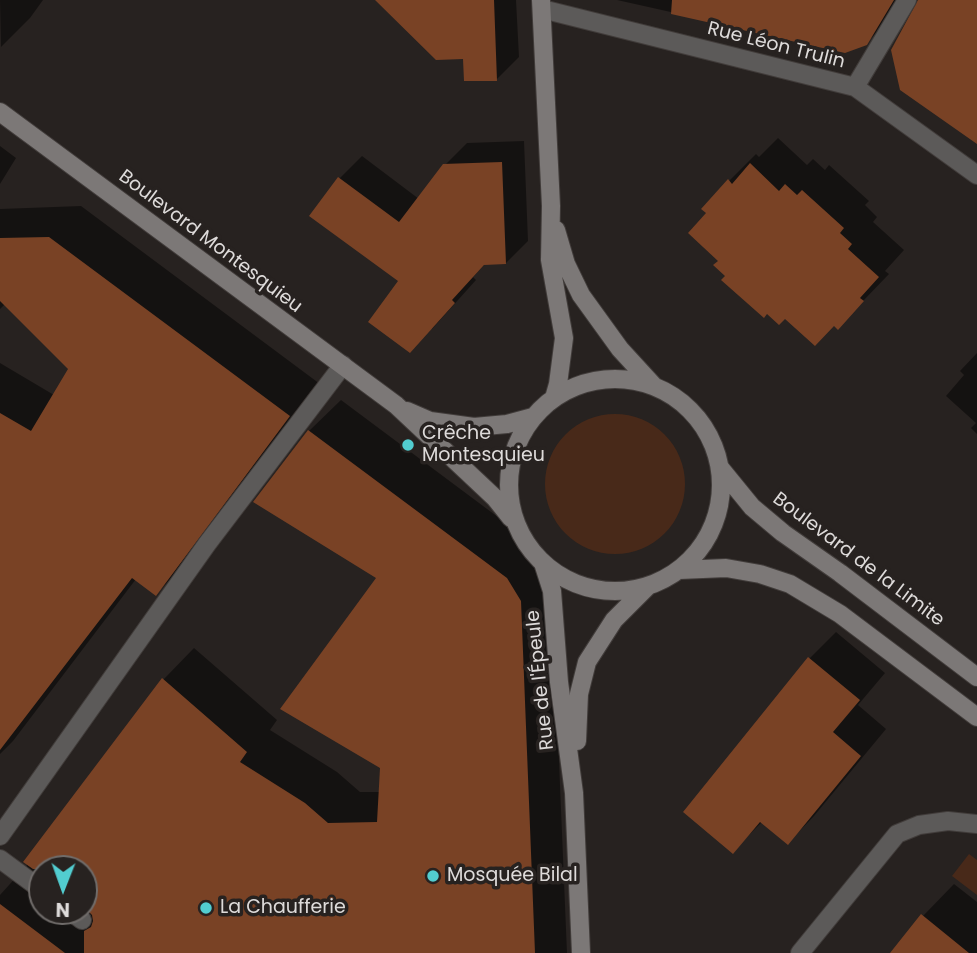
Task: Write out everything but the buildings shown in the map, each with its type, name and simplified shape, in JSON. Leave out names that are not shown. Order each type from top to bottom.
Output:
[{"type":"main road","points":[[541,5],[551,206],[551,274],[564,338],[554,398]]},
{"type":"main road","name":"Boulevard Montesquieu","points":[[0,112],[396,405],[495,498],[516,523]]},
{"type":"main road","points":[[551,206],[560,248],[574,282],[620,349],[653,385]]},
{"type":"main road","points":[[602,379],[628,379],[653,385],[675,397],[694,413],[714,445],[721,469],[721,495],[716,519],[698,552],[680,570],[648,586],[620,590],[592,589],[566,579],[543,563],[527,544],[516,523],[509,496],[510,468],[518,440],[533,417],[554,398],[577,385],[602,379]]},
{"type":"main road","name":"Boulevard Montesquieu","points":[[396,405],[430,421],[458,426],[490,426],[533,417]]},
{"type":"main road","name":"Boulevard de la Limite","points":[[721,469],[752,507],[783,533],[977,677]]},
{"type":"main road","name":"Rue de l'Épeule","points":[[543,563],[553,598],[559,682],[574,793],[581,953]]},
{"type":"main road","points":[[680,570],[726,568],[760,574],[790,584],[840,614],[977,716]]},
{"type":"main road","name":"Rue de l'Épeule","points":[[574,793],[579,694],[587,662],[614,621],[648,586]]},
{"type":"street","points":[[855,87],[906,0]]},
{"type":"street","name":"Rue Léon Trulin","points":[[541,5],[855,87],[977,175]]},
{"type":"street","points":[[0,836],[207,544],[343,365]]},
{"type":"street","points":[[800,953],[897,834],[919,825],[948,821],[977,824]]},
{"type":"street","points":[[0,859],[28,880]]},
{"type":"shaded area","points":[[615,414],[642,419],[665,434],[680,457],[685,484],[680,511],[665,534],[642,549],[615,554],[588,549],[565,534],[550,511],[545,484],[550,457],[565,434],[588,419]]},
{"type":"shaded area","points":[[969,854],[977,860],[977,895],[952,876]]},
{"type":"place","name":"Crêche Montesquieu","points":[[408,445]]},
{"type":"place","name":"Mosquée Bilal","points":[[433,876]]},
{"type":"place","name":"La Chaufferie","points":[[206,908]]}]
